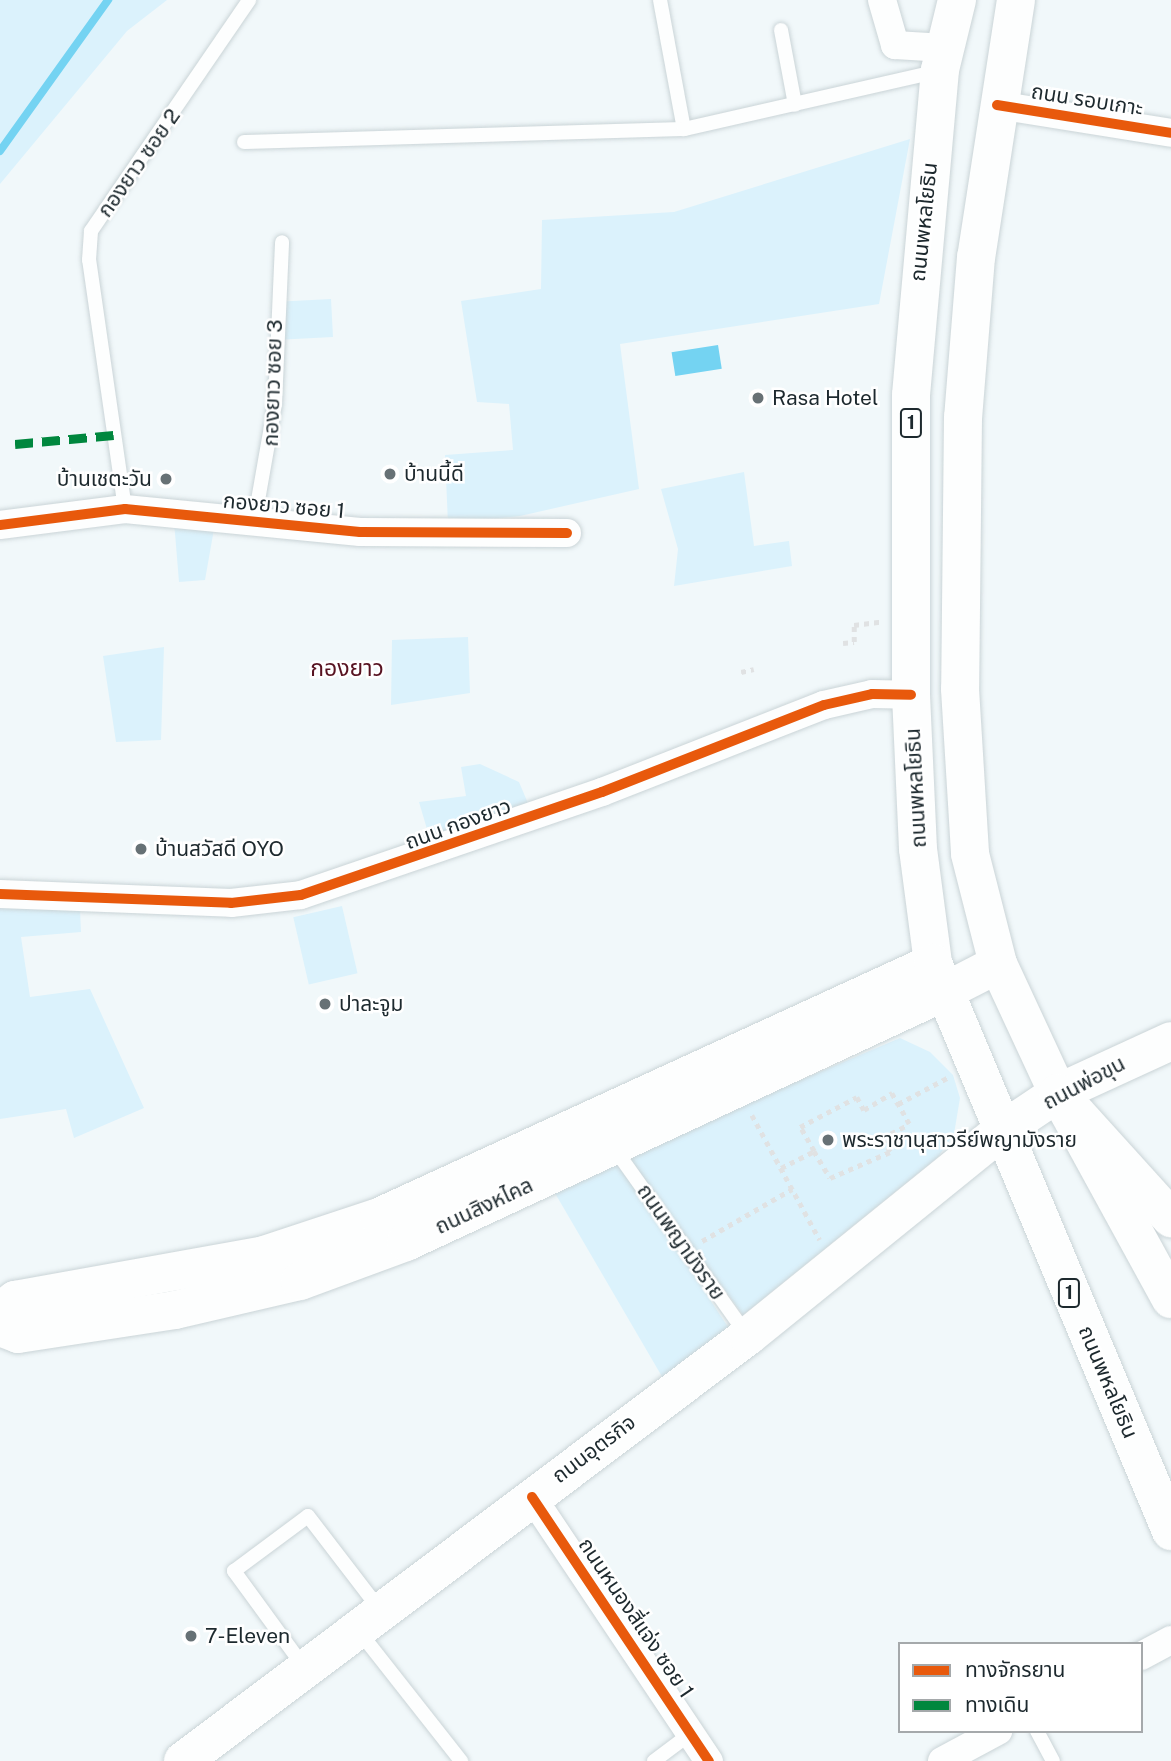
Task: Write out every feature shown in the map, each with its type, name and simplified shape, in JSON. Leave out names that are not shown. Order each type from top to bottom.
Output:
[{"type":"main road","name":"ถนนพหลโยธิน","points":[[957,0],[943,59],[911,395],[911,695],[918,849],[938,978],[1000,1132],[1171,1531]]},
{"type":"main road","points":[[1016,0],[997,105],[963,417],[960,662],[970,854],[993,950],[1058,1093],[1171,1299]]},
{"type":"main road","points":[[938,978],[993,950]]},
{"type":"main road","name":"ถนนสิงหไคล","points":[[0,1327],[31,1332],[299,1282],[406,1242],[737,1090],[938,978]]},
{"type":"main road","name":"ถนนสิงหไคล","points":[[0,1311],[16,1300],[264,1255],[379,1217],[938,978]]},
{"type":"main road","name":"ถนนพ่อขุน","points":[[1000,1132],[1058,1093],[1171,1041]]},
{"type":"main road","points":[[1058,1093],[1171,1218]]},
{"type":"main road","name":"ถนนอุตรกิจ","points":[[183,1761],[748,1336],[1000,1132]]},
{"type":"street","points":[[882,0],[895,45],[943,59]]},
{"type":"street","name":"ถนน รอบเกาะ","points":[[997,105],[1171,133]]},
{"type":"street","name":"กองยาว ซอย 1","points":[[0,525],[125,509],[360,532],[567,533]]},
{"type":"street","name":"ถนน กองยาว","points":[[0,894],[232,903],[301,895],[602,792],[824,705],[872,694],[911,695]]},
{"type":"street","name":"ถนนหนองสี่แจ่ง ซอย 1","points":[[532,1497],[709,1761]]},
{"type":"street","points":[[1143,1655],[1171,1640]]},
{"type":"street","points":[[942,1761],[994,1733]]},
{"type":"lane","name":"กองยาว ซอย 2","points":[[125,509],[89,260],[91,231],[249,0]]},
{"type":"lane","points":[[660,0],[684,129]]},
{"type":"lane","points":[[781,30],[796,105]]},
{"type":"lane","points":[[244,142],[684,129],[796,105],[943,59]]},
{"type":"lane","name":"กองยาว ซอย 3","points":[[254,523],[275,404],[282,242]]},
{"type":"lane","name":"ถนนพญามังราย","points":[[614,1148],[748,1336]]},
{"type":"lane","points":[[306,1669],[234,1571],[308,1516],[370,1621],[461,1761]]},
{"type":"lane","points":[[1039,1733],[1053,1761]]},
{"type":"lane","points":[[654,1761],[690,1734]]},
{"type":"path","points":[[843,643],[854,642],[853,625],[880,622]]},
{"type":"path","points":[[741,672],[754,669]]},
{"type":"path","points":[[898,1104],[954,1075]]},
{"type":"path","points":[[737,1090],[834,1266]]},
{"type":"path","points":[[892,1093],[909,1124],[882,1138],[890,1152],[830,1178],[814,1151],[800,1127],[857,1097],[864,1110],[892,1093]]},
{"type":"path","points":[[781,1168],[814,1151]]},
{"type":"path","points":[[693,1247],[792,1189]]},
{"type":"shaded area","points":[[0,0],[167,0],[127,31],[0,184]]},
{"type":"shaded area","points":[[910,139],[879,304],[620,344],[639,489],[520,516],[448,524],[445,455],[513,450],[509,404],[477,402],[461,301],[541,289],[542,220],[674,212]]},
{"type":"shaded area","points":[[331,299],[333,337],[280,340],[278,302]]},
{"type":"shaded area","points":[[744,472],[754,546],[789,541],[792,566],[674,586],[678,549],[661,489]]},
{"type":"shaded area","points":[[174,521],[214,529],[205,580],[179,582]]},
{"type":"shaded area","points":[[468,637],[470,693],[391,705],[392,640]]},
{"type":"shaded area","points":[[164,647],[161,740],[116,742],[103,656]]},
{"type":"shaded area","points":[[480,764],[519,782],[530,808],[432,846],[419,802],[466,796],[461,767]]},
{"type":"shaded area","points":[[0,904],[80,910],[81,932],[21,937],[30,997],[90,989],[144,1108],[74,1138],[66,1109],[0,1119]]},
{"type":"shaded area","points":[[342,906],[358,973],[309,984],[293,917]]},
{"type":"shaded area","points":[[900,1038],[930,1052],[953,1075],[960,1098],[954,1134],[938,1157],[743,1315],[626,1154]]},
{"type":"shaded area","points":[[617,1159],[732,1333],[664,1380],[552,1188]]},
{"type":"water","points":[[718,345],[722,369],[675,376],[672,352]]},
{"type":"waterway","points":[[0,151],[108,0]]},
{"type":"marked path","points":[[15,444],[114,435]]},
{"type":"cycle path","points":[[997,105],[1171,133]]},
{"type":"cycle path","points":[[0,525],[125,509],[360,532],[567,533]]},
{"type":"cycle path","points":[[0,894],[231,903],[301,895],[602,792],[824,705],[872,694],[911,695]]},
{"type":"cycle path","points":[[532,1497],[709,1761]]},
{"type":"place","name":"Rasa Hotel","points":[[758,398]]},
{"type":"place","name":"บ้านนี้ดี","points":[[390,474]]},
{"type":"place","name":"บ้านเชตะวัน","points":[[166,479]]},
{"type":"place","name":"บ้านสวัสดี OYO","points":[[141,849]]},
{"type":"place","name":"ปาละจูม","points":[[325,1004]]},
{"type":"place","name":"พระราชานุสาวรีย์พญามังราย","points":[[828,1140]]},
{"type":"place","name":"7-Eleven","points":[[191,1636]]},
{"type":"district","name":"กองยาว","points":[[347,668]]}]
